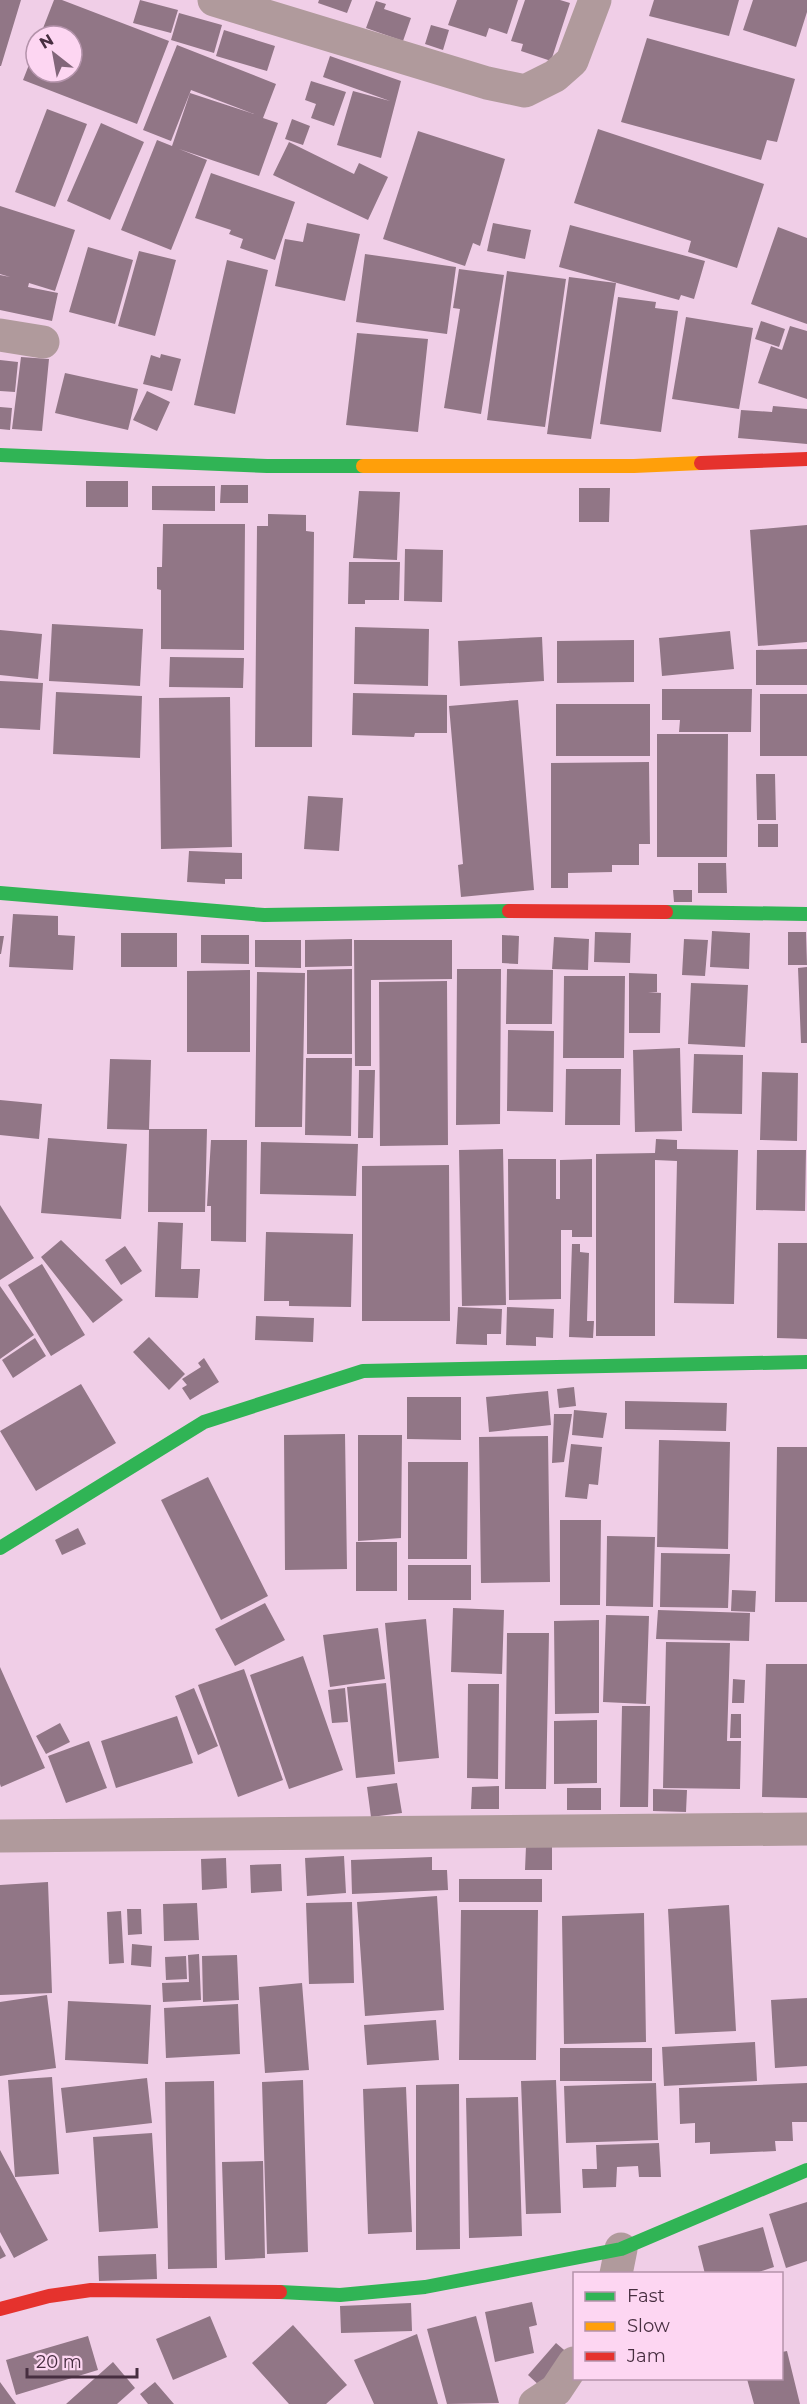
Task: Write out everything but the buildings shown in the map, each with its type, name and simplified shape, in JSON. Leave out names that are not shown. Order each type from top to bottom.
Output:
[{"type":"street","points":[[214,0],[487,83],[525,91],[555,76],[572,61],[595,0]]},
{"type":"street","points":[[0,334],[43,342]]},
{"type":"street","points":[[0,455],[267,466],[634,466],[807,459]]},
{"type":"street","points":[[0,893],[264,915],[569,910],[807,914]]},
{"type":"street","points":[[0,1548],[204,1422],[363,1371],[807,1362]]},
{"type":"street","points":[[0,1836],[807,1829]]},
{"type":"street","points":[[0,2309],[50,2296],[91,2290],[253,2291],[340,2295],[425,2287],[618,2261],[807,2170]]},
{"type":"street","points":[[550,2400],[573,2365]]},
{"type":"traffic: fast","points":[[0,455],[267,466],[363,466]]},
{"type":"traffic: fast","points":[[0,893],[264,915],[509,911]]},
{"type":"traffic: fast","points":[[666,912],[807,914]]},
{"type":"traffic: fast","points":[[0,1548],[204,1422],[363,1371],[807,1362]]},
{"type":"traffic: fast","points":[[280,2292],[340,2295],[425,2287],[621,2249],[807,2170]]},
{"type":"traffic: slow","points":[[363,466],[634,466],[701,463]]},
{"type":"traffic: jam","points":[[701,463],[807,459]]},
{"type":"traffic: jam","points":[[509,911],[666,912]]},
{"type":"traffic: jam","points":[[0,2309],[49,2296],[91,2290],[280,2292]]}]
